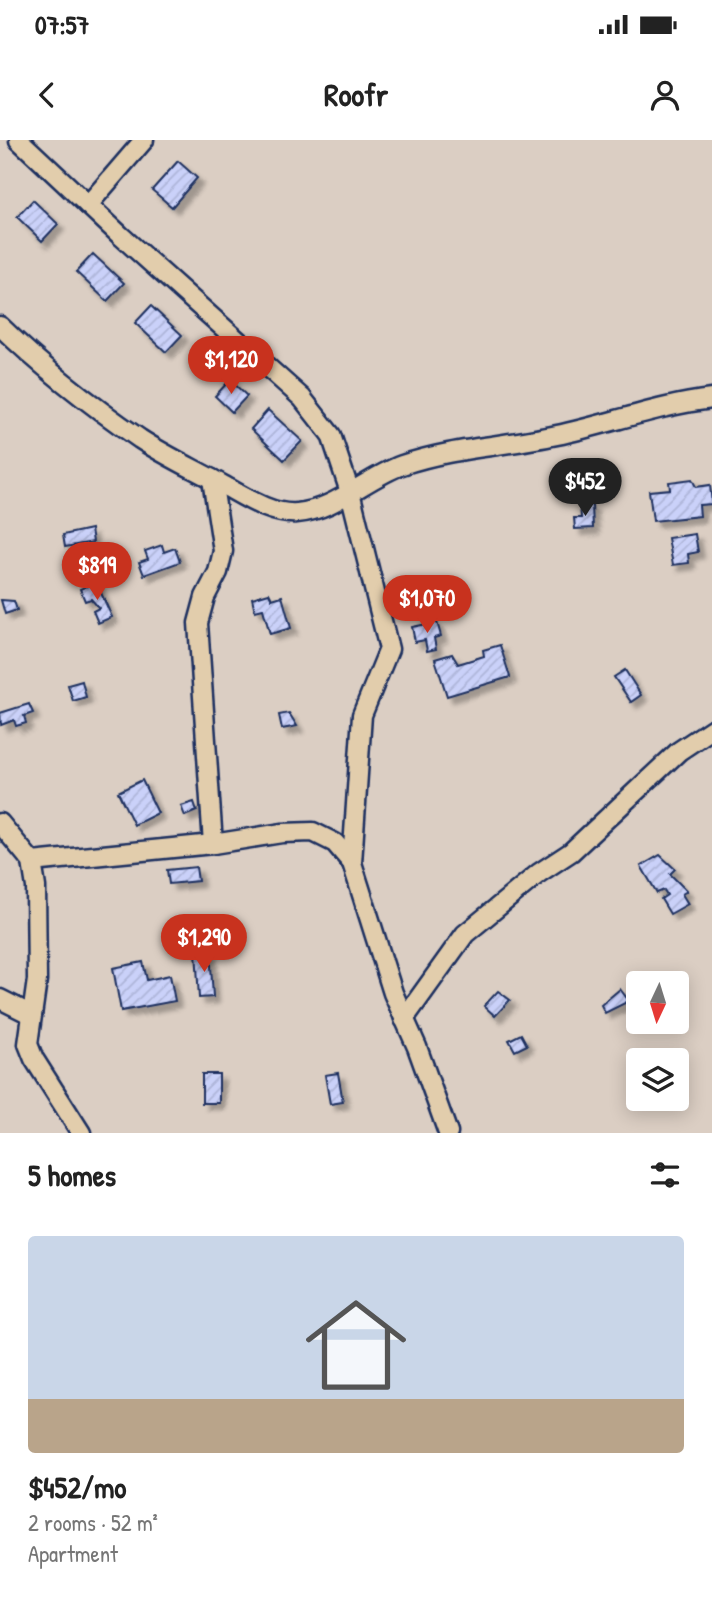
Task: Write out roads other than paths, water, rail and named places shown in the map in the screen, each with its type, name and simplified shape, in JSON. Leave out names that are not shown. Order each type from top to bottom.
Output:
[{"type":"street","points":[[19,140],[302,398],[331,435],[350,492],[389,649],[362,715],[352,863],[393,993],[447,1133]]},
{"type":"street","points":[[88,205],[144,140]]},
{"type":"street","points":[[1,330],[142,440],[251,500],[282,513],[298,513],[331,504],[376,475],[404,464],[496,444],[556,435],[683,402],[712,399]]},
{"type":"street","points":[[212,479],[223,551],[218,572],[205,597],[198,623],[213,844]]},
{"type":"street","points":[[404,1019],[465,934],[538,873],[571,852],[680,751],[712,729]]},
{"type":"street","points":[[0,823],[32,862],[36,887],[37,980],[28,1044],[34,1059],[81,1133]]},
{"type":"street","points":[[32,862],[213,844],[282,833],[313,832],[335,843],[352,863]]},
{"type":"street","points":[[0,999],[32,1015]]}]
